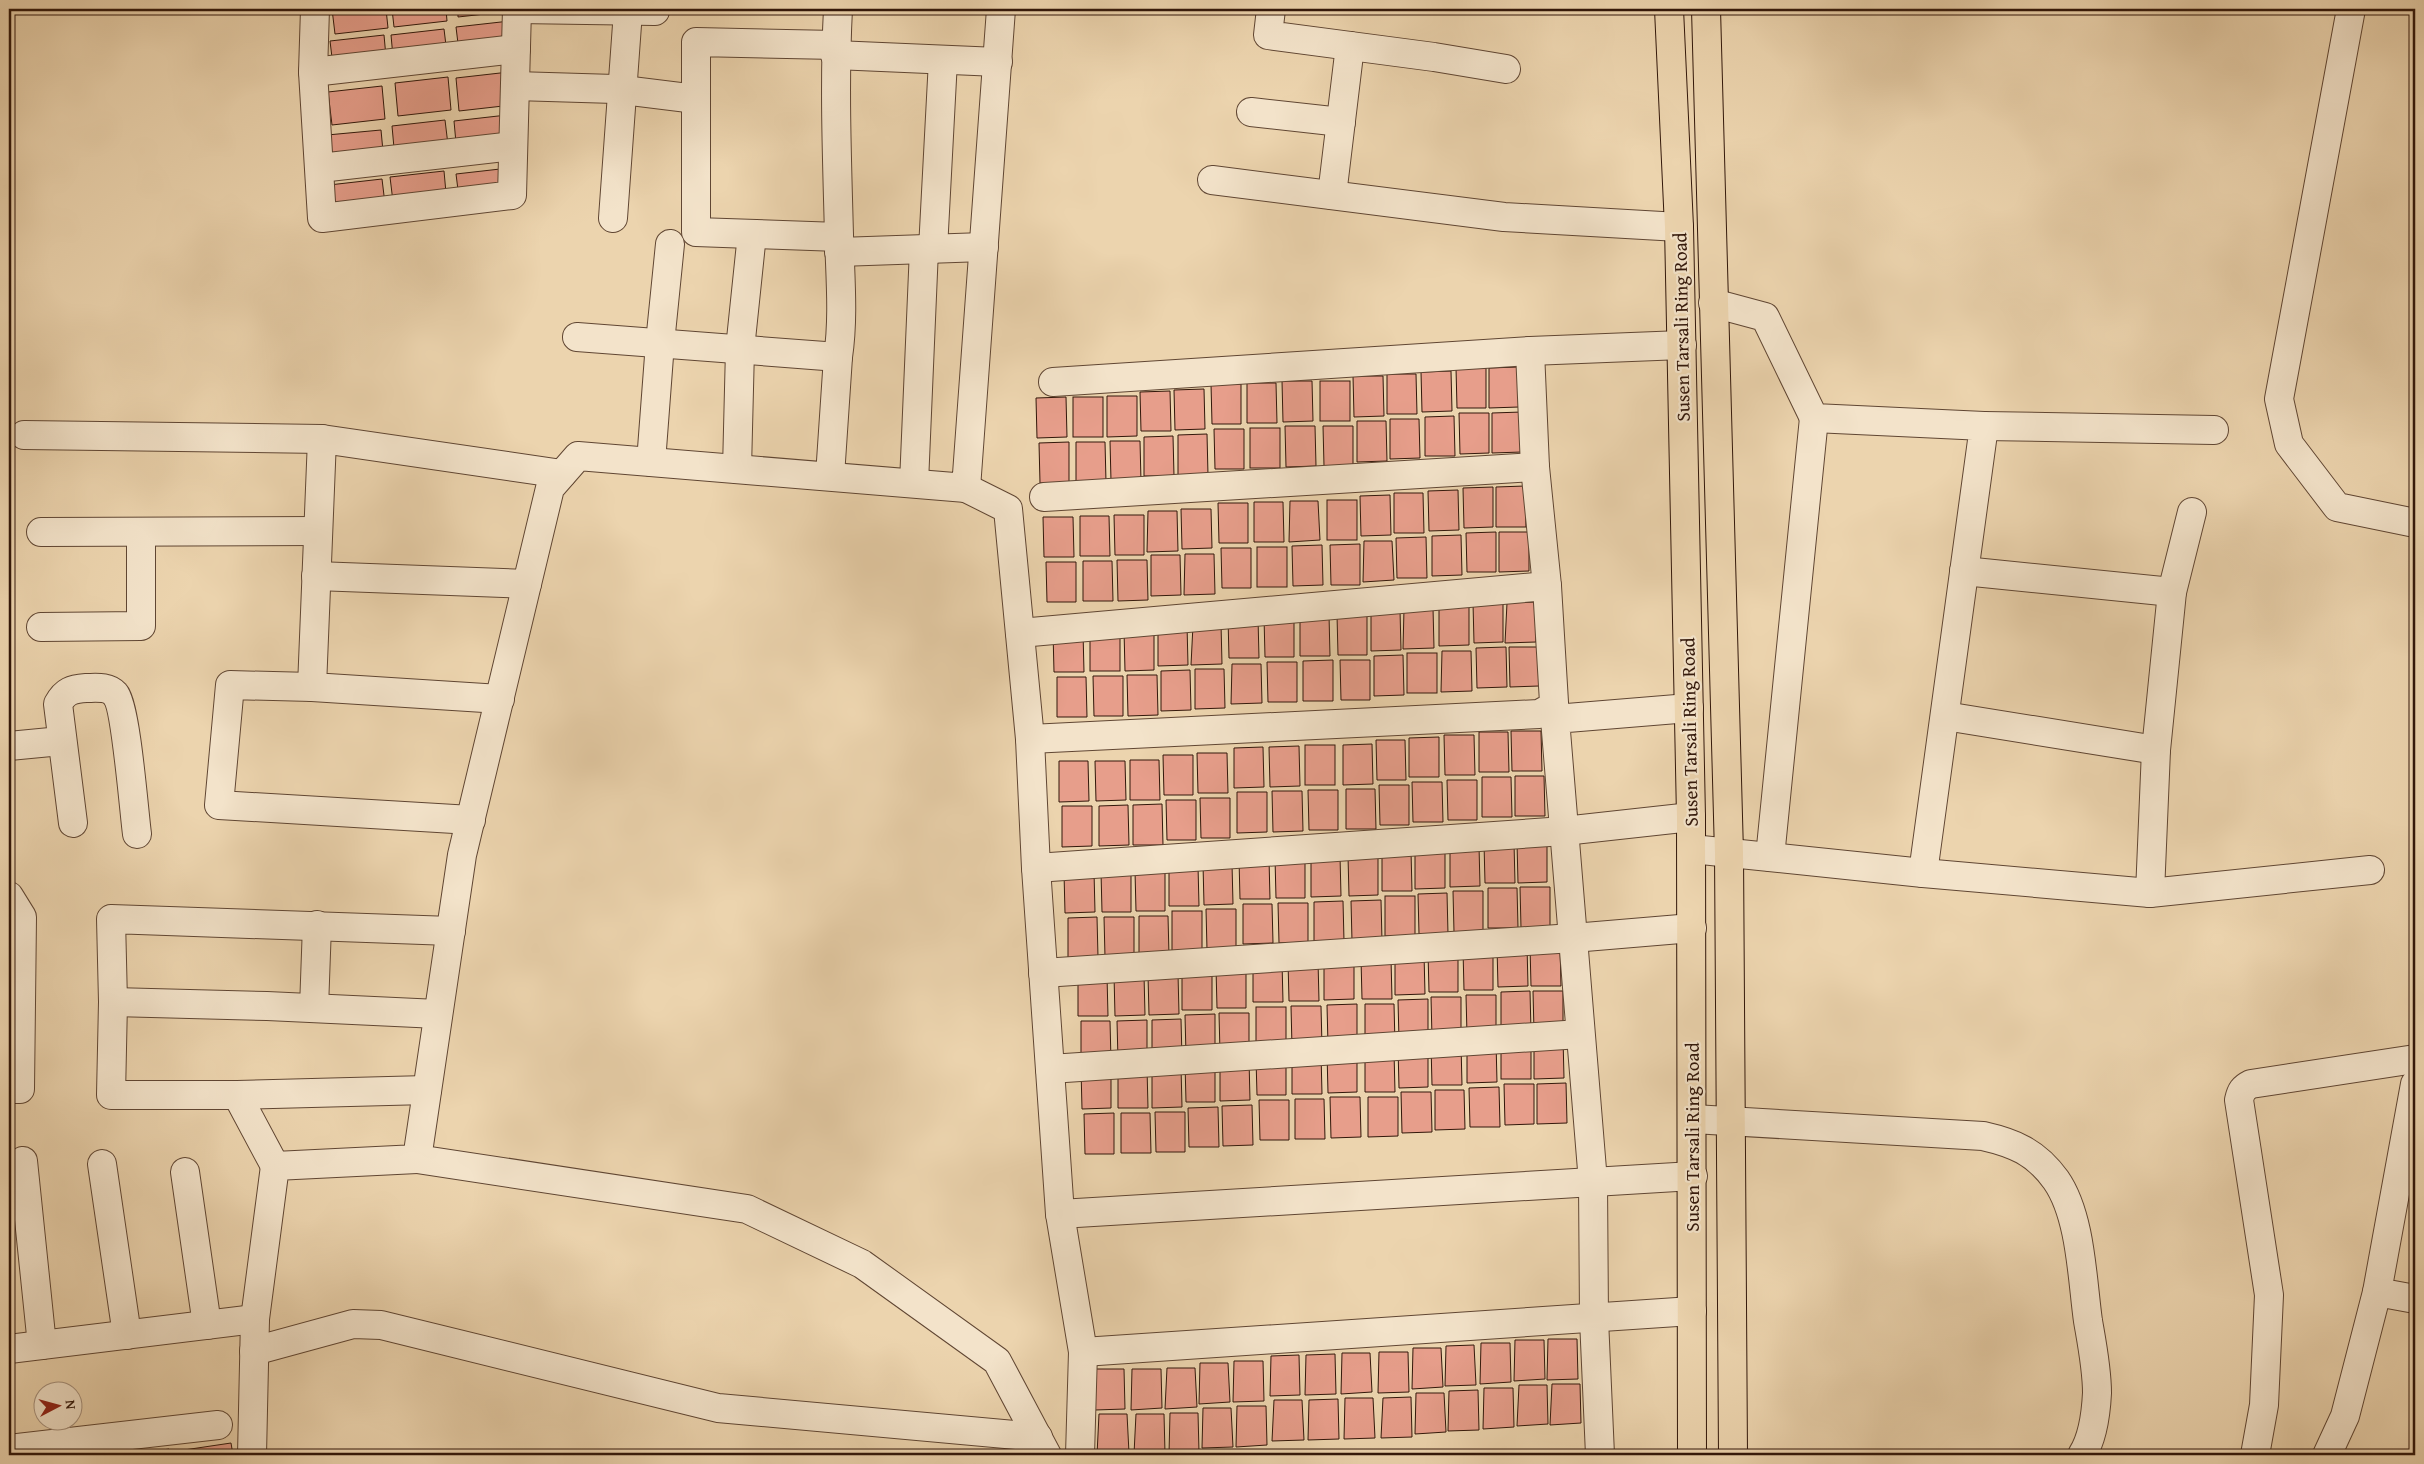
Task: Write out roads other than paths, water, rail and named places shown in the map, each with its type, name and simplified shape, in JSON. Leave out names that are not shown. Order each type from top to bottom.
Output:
[{"type":"main road","name":"Susen Tarsali Ring Road","points":[[1669,9],[1679,227],[1692,849],[1692,1455]]},
{"type":"main road","name":"Susen Tarsali Ring Road","points":[[1706,9],[1729,853],[1733,1455]]},
{"type":"street","points":[[315,9],[312,72],[322,218],[512,195],[517,9],[628,11],[655,11],[655,9]]},
{"type":"street","points":[[830,476],[840,342],[836,50],[838,9]]},
{"type":"street","points":[[966,488],[1002,9]]},
{"type":"street","points":[[1271,9],[1268,35],[1506,69]]},
{"type":"street","points":[[2351,9],[2279,399],[2289,444],[2337,507],[2415,523]]},
{"type":"street","points":[[613,218],[628,11]]},
{"type":"street","points":[[984,247],[928,249],[839,245],[752,234],[696,232],[696,42],[836,50],[943,60],[998,62]]},
{"type":"street","points":[[1332,195],[1350,46]]},
{"type":"street","points":[[312,72],[516,49]]},
{"type":"street","points":[[914,483],[928,249],[943,60]]},
{"type":"street","points":[[515,86],[623,90],[696,99]]},
{"type":"street","points":[[1251,112],[1341,122]]},
{"type":"street","points":[[320,168],[513,146]]},
{"type":"street","points":[[1212,180],[1504,217],[1679,227]]},
{"type":"street","points":[[737,469],[740,349],[752,234]]},
{"type":"street","points":[[651,462],[670,244]]},
{"type":"street","points":[[1713,303],[1765,317],[1814,418],[1770,857]]},
{"type":"street","points":[[577,337],[838,357]]},
{"type":"street","points":[[1053,382],[1530,350],[1682,345]]},
{"type":"street","points":[[1530,350],[1535,467],[1547,586],[1564,831],[1593,1182],[1594,1319],[1600,1455]]},
{"type":"street","points":[[1814,418],[1984,426],[2214,430]]},
{"type":"street","points":[[1924,873],[1984,426]]},
{"type":"street","points":[[24,435],[322,439],[562,474]]},
{"type":"street","points":[[312,686],[322,439]]},
{"type":"street","points":[[417,1159],[462,855],[550,488],[578,456],[966,488],[1008,509],[1030,739],[1036,868],[1060,1214],[1083,1352],[1080,1455]]},
{"type":"street","points":[[1044,496],[1535,467]]},
{"type":"street","points":[[2150,893],[2156,750],[2172,592],[2192,512]]},
{"type":"street","points":[[41,532],[318,531]]},
{"type":"street","points":[[41,627],[141,626],[141,532]]},
{"type":"street","points":[[1964,571],[2172,592]]},
{"type":"street","points":[[316,576],[527,584]]},
{"type":"street","points":[[1020,634],[1547,586]]},
{"type":"street","points":[[471,820],[219,805],[230,685],[312,686],[500,700]]},
{"type":"street","points":[[73,823],[61,741],[58,704],[64,694],[73,689],[107,688],[116,694],[123,721],[137,834]]},
{"type":"street","points":[[1030,739],[1540,714],[1550,708],[1556,719]]},
{"type":"street","points":[[1556,719],[1689,708]]},
{"type":"street","points":[[1945,716],[2156,750]]},
{"type":"street","points":[[9,746],[61,741]]},
{"type":"street","points":[[1036,868],[1564,831],[1691,817]]},
{"type":"street","points":[[1692,849],[1924,873],[2150,893],[2370,870]]},
{"type":"street","points":[[9,896],[22,917],[20,1089],[9,1089]]},
{"type":"street","points":[[427,1090],[237,1095],[111,1095],[113,1002],[111,919],[317,925],[451,932]]},
{"type":"street","points":[[314,1008],[317,925]]},
{"type":"street","points":[[1043,973],[1573,938],[1692,928]]},
{"type":"street","points":[[113,1002],[438,1014]]},
{"type":"street","points":[[1050,1068],[1580,1034]]},
{"type":"street","points":[[2255,1455],[2264,1405],[2269,1295],[2239,1100],[2241,1092],[2251,1084],[2415,1059]]},
{"type":"street","points":[[2327,1455],[2338,1437],[2345,1416],[2377,1292],[2415,1084]]},
{"type":"street","points":[[237,1095],[275,1166],[254,1319],[252,1455]]},
{"type":"street","points":[[1693,1118],[1982,1136],[2012,1143],[2035,1157],[2056,1180],[2069,1208],[2077,1240],[2097,1392],[2095,1417],[2086,1449],[2082,1455]]},
{"type":"street","points":[[275,1166],[417,1159],[747,1209],[862,1264],[997,1361],[1042,1446]]},
{"type":"street","points":[[24,1161],[42,1345]]},
{"type":"street","points":[[102,1164],[127,1335]]},
{"type":"street","points":[[185,1172],[207,1325]]},
{"type":"street","points":[[1060,1214],[1693,1176]]},
{"type":"street","points":[[2377,1292],[2415,1299]]},
{"type":"street","points":[[1083,1352],[1692,1311]]},
{"type":"street","points":[[9,1350],[254,1319]]},
{"type":"street","points":[[254,1351],[352,1324],[381,1325],[718,1408],[1042,1446]]},
{"type":"street","points":[[9,1449],[218,1425]]}]
